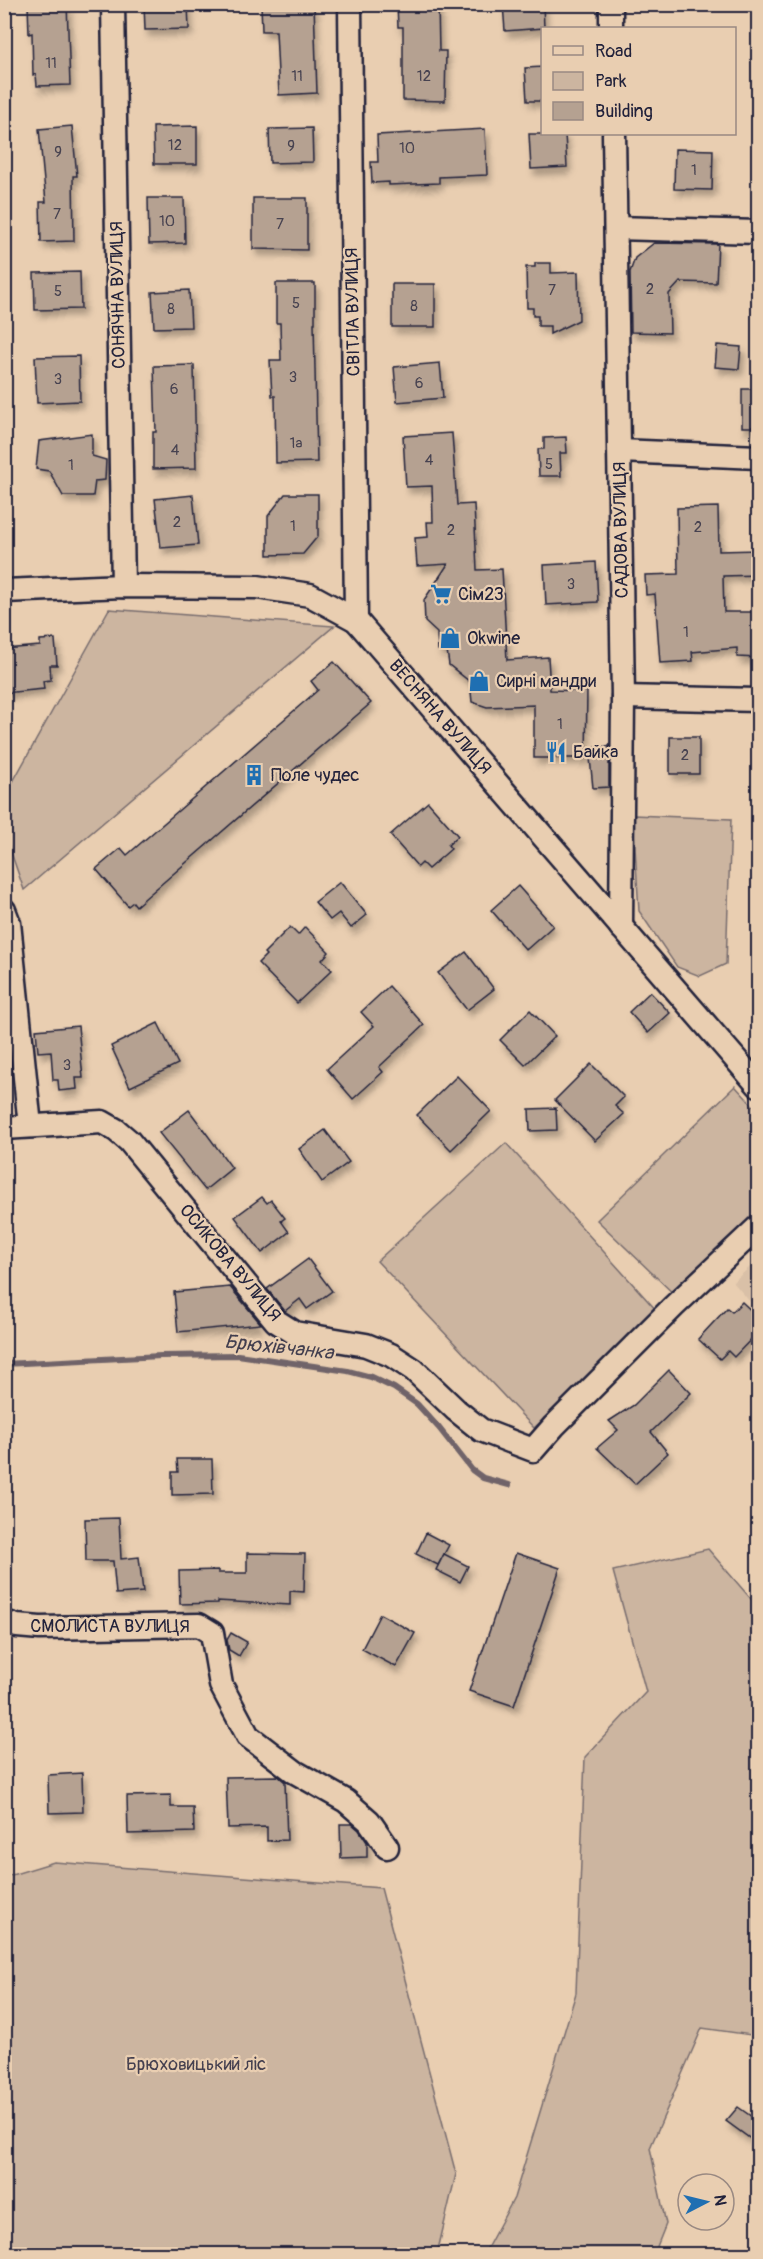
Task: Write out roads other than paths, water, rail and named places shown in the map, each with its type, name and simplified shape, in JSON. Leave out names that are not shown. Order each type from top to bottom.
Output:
[{"type":"street","name":"СОНЯЧНА ВУЛИЦЯ","points":[[113,4],[123,586]]},
{"type":"street","name":"СВІТЛА ВУЛИЦЯ","points":[[350,4],[356,620]]},
{"type":"street","points":[[611,4],[611,27]]},
{"type":"street","name":"САДОВА ВУЛИЦЯ","points":[[614,135],[623,697],[621,927]]},
{"type":"street","points":[[616,228],[759,232]]},
{"type":"street","points":[[620,451],[759,457]]},
{"type":"street","name":"ВЕСНЯНА ВУЛИЦЯ","points":[[4,591],[123,586],[258,587],[310,595],[356,620],[759,1085]]},
{"type":"street","points":[[623,697],[759,700]]},
{"type":"street","points":[[4,909],[9,923],[30,1126]]},
{"type":"street","name":"ОСИКОВА ВУЛИЦЯ","points":[[4,1128],[102,1122],[116,1130],[129,1141],[276,1321],[295,1333],[366,1345],[391,1355],[414,1370],[481,1430],[533,1450],[554,1425],[674,1306],[759,1227]]},
{"type":"street","name":"СМОЛИСТА ВУЛИЦЯ","points":[[4,1622],[17,1626],[40,1628],[199,1625],[212,1633],[221,1685],[248,1736],[295,1772],[346,1801],[369,1821],[387,1847]]},
{"type":"waterway","name":"Брюхівчанка","points":[[4,1364],[161,1356],[238,1355],[348,1371],[371,1377],[394,1388],[417,1404],[472,1470],[483,1478],[509,1485]]},
{"type":"place","name":"Сім23","points":[[441,594]]},
{"type":"place","name":"Okwine","points":[[450,638]]},
{"type":"place","name":"Сирні мандри","points":[[479,681]]},
{"type":"place","name":"Байка","points":[[556,752]]},
{"type":"place","name":"Поле чудес","points":[[254,775]]},
{"type":"park label","name":"Брюховицький ліс","points":[[196,2064]]}]
